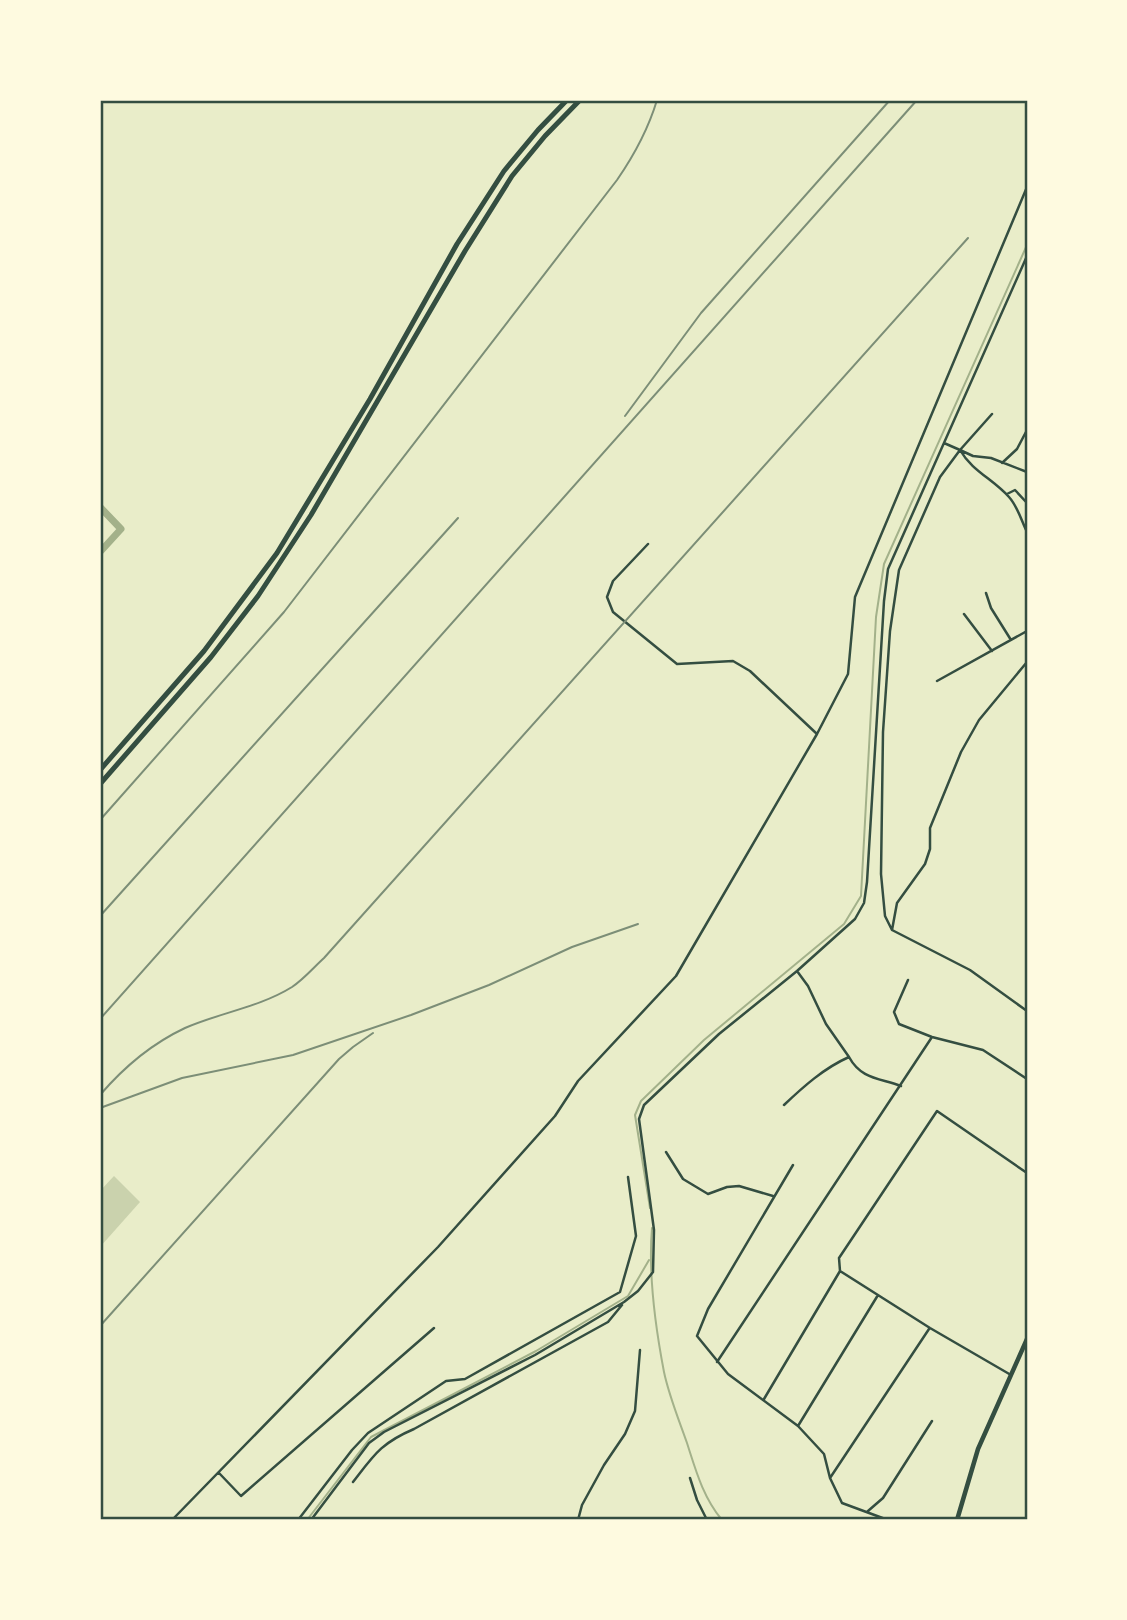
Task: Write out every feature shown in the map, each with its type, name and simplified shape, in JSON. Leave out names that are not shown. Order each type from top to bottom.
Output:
[{"type":"highway","points":[[100,770],[204,652],[264,572],[370,399],[457,243],[504,171],[567,100]]},
{"type":"highway","points":[[100,784],[211,657],[265,586],[351,448],[465,251],[512,176],[580,100]]},
{"type":"main road","points":[[957,1520],[978,1448],[1027,1339]]},
{"type":"street","points":[[172,1520],[438,1247],[555,1116],[578,1081],[676,976],[817,734],[848,674],[855,597],[1027,187]]},
{"type":"street","points":[[311,1520],[363,1450],[377,1437],[535,1355],[638,1291],[653,1272],[654,1230],[639,1119],[643,1105],[719,1034],[797,971],[855,919],[864,903],[888,569],[1027,256]]},
{"type":"street","points":[[992,414],[940,477],[899,570],[890,631],[883,732],[881,874],[885,916],[892,930],[970,970],[1027,1011]]},
{"type":"street","points":[[1001,463],[1017,449],[1027,430]]},
{"type":"street","points":[[944,443],[1027,472]]},
{"type":"street","points":[[960,450],[976,470],[994,482],[1015,503],[1027,532]]},
{"type":"street","points":[[1007,494],[1015,490],[1027,503]]},
{"type":"street","points":[[648,544],[613,581],[607,597],[613,612],[677,664],[733,662],[750,671],[817,734]]},
{"type":"street","points":[[986,593],[991,608],[1011,640]]},
{"type":"street","points":[[964,614],[992,651]]},
{"type":"street","points":[[937,681],[1027,631]]},
{"type":"street","points":[[892,930],[897,903],[925,864],[930,849],[930,828],[961,752],[979,720],[1027,662]]},
{"type":"street","points":[[797,971],[808,986],[826,1024],[855,1068],[865,1075],[901,1086]]},
{"type":"street","points":[[908,981],[894,1012],[899,1024],[932,1037],[982,1050],[1027,1079]]},
{"type":"street","points":[[717,1362],[932,1037]]},
{"type":"street","points":[[785,1105],[802,1088],[849,1057]]},
{"type":"street","points":[[764,1399],[840,1271],[839,1258],[937,1111],[1027,1173]]},
{"type":"street","points":[[666,1152],[683,1180],[708,1194],[727,1186],[739,1186],[773,1196]]},
{"type":"street","points":[[793,1165],[708,1309],[697,1336],[728,1374],[798,1426],[824,1454],[830,1478],[842,1503],[888,1520]]},
{"type":"street","points":[[298,1520],[368,1433],[446,1381],[465,1379],[620,1292],[636,1236],[628,1177]]},
{"type":"street","points":[[840,1271],[1011,1375]]},
{"type":"street","points":[[798,1426],[878,1295]]},
{"type":"street","points":[[353,1482],[366,1462],[393,1438],[608,1322],[624,1302]]},
{"type":"street","points":[[217,1472],[241,1496],[434,1328]]},
{"type":"street","points":[[830,1478],[930,1328]]},
{"type":"street","points":[[578,1520],[582,1506],[604,1465],[625,1434],[635,1410],[640,1350]]},
{"type":"street","points":[[868,1511],[883,1498],[932,1421]]},
{"type":"street","points":[[690,1478],[707,1520]]},
{"type":"green space","points":[[114,1176],[140,1202],[100,1247],[100,1191]]},
{"type":"waterway","points":[[650,1208],[635,1115],[641,1101],[704,1040],[844,924],[861,896],[876,617],[884,564],[1027,245]]},
{"type":"waterway","points":[[100,507],[121,529],[100,552]]},
{"type":"waterway","points":[[652,1228],[653,1300],[666,1381],[701,1483],[722,1520]]},
{"type":"waterway","points":[[307,1520],[371,1437],[536,1351],[628,1296],[649,1260]]},
{"type":"railway","points":[[100,820],[284,612],[617,180],[640,142],[657,100]]},
{"type":"railway","points":[[625,416],[701,313],[890,100]]},
{"type":"railway","points":[[100,1019],[917,100]]},
{"type":"railway","points":[[100,1095],[128,1066],[161,1041],[185,1028],[280,994],[296,984],[324,958],[968,238]]},
{"type":"railway","points":[[100,916],[458,518]]},
{"type":"railway","points":[[100,1108],[182,1078],[293,1055],[411,1015],[489,985],[572,947],[638,924]]},
{"type":"railway","points":[[100,1326],[339,1059],[373,1033]]}]
